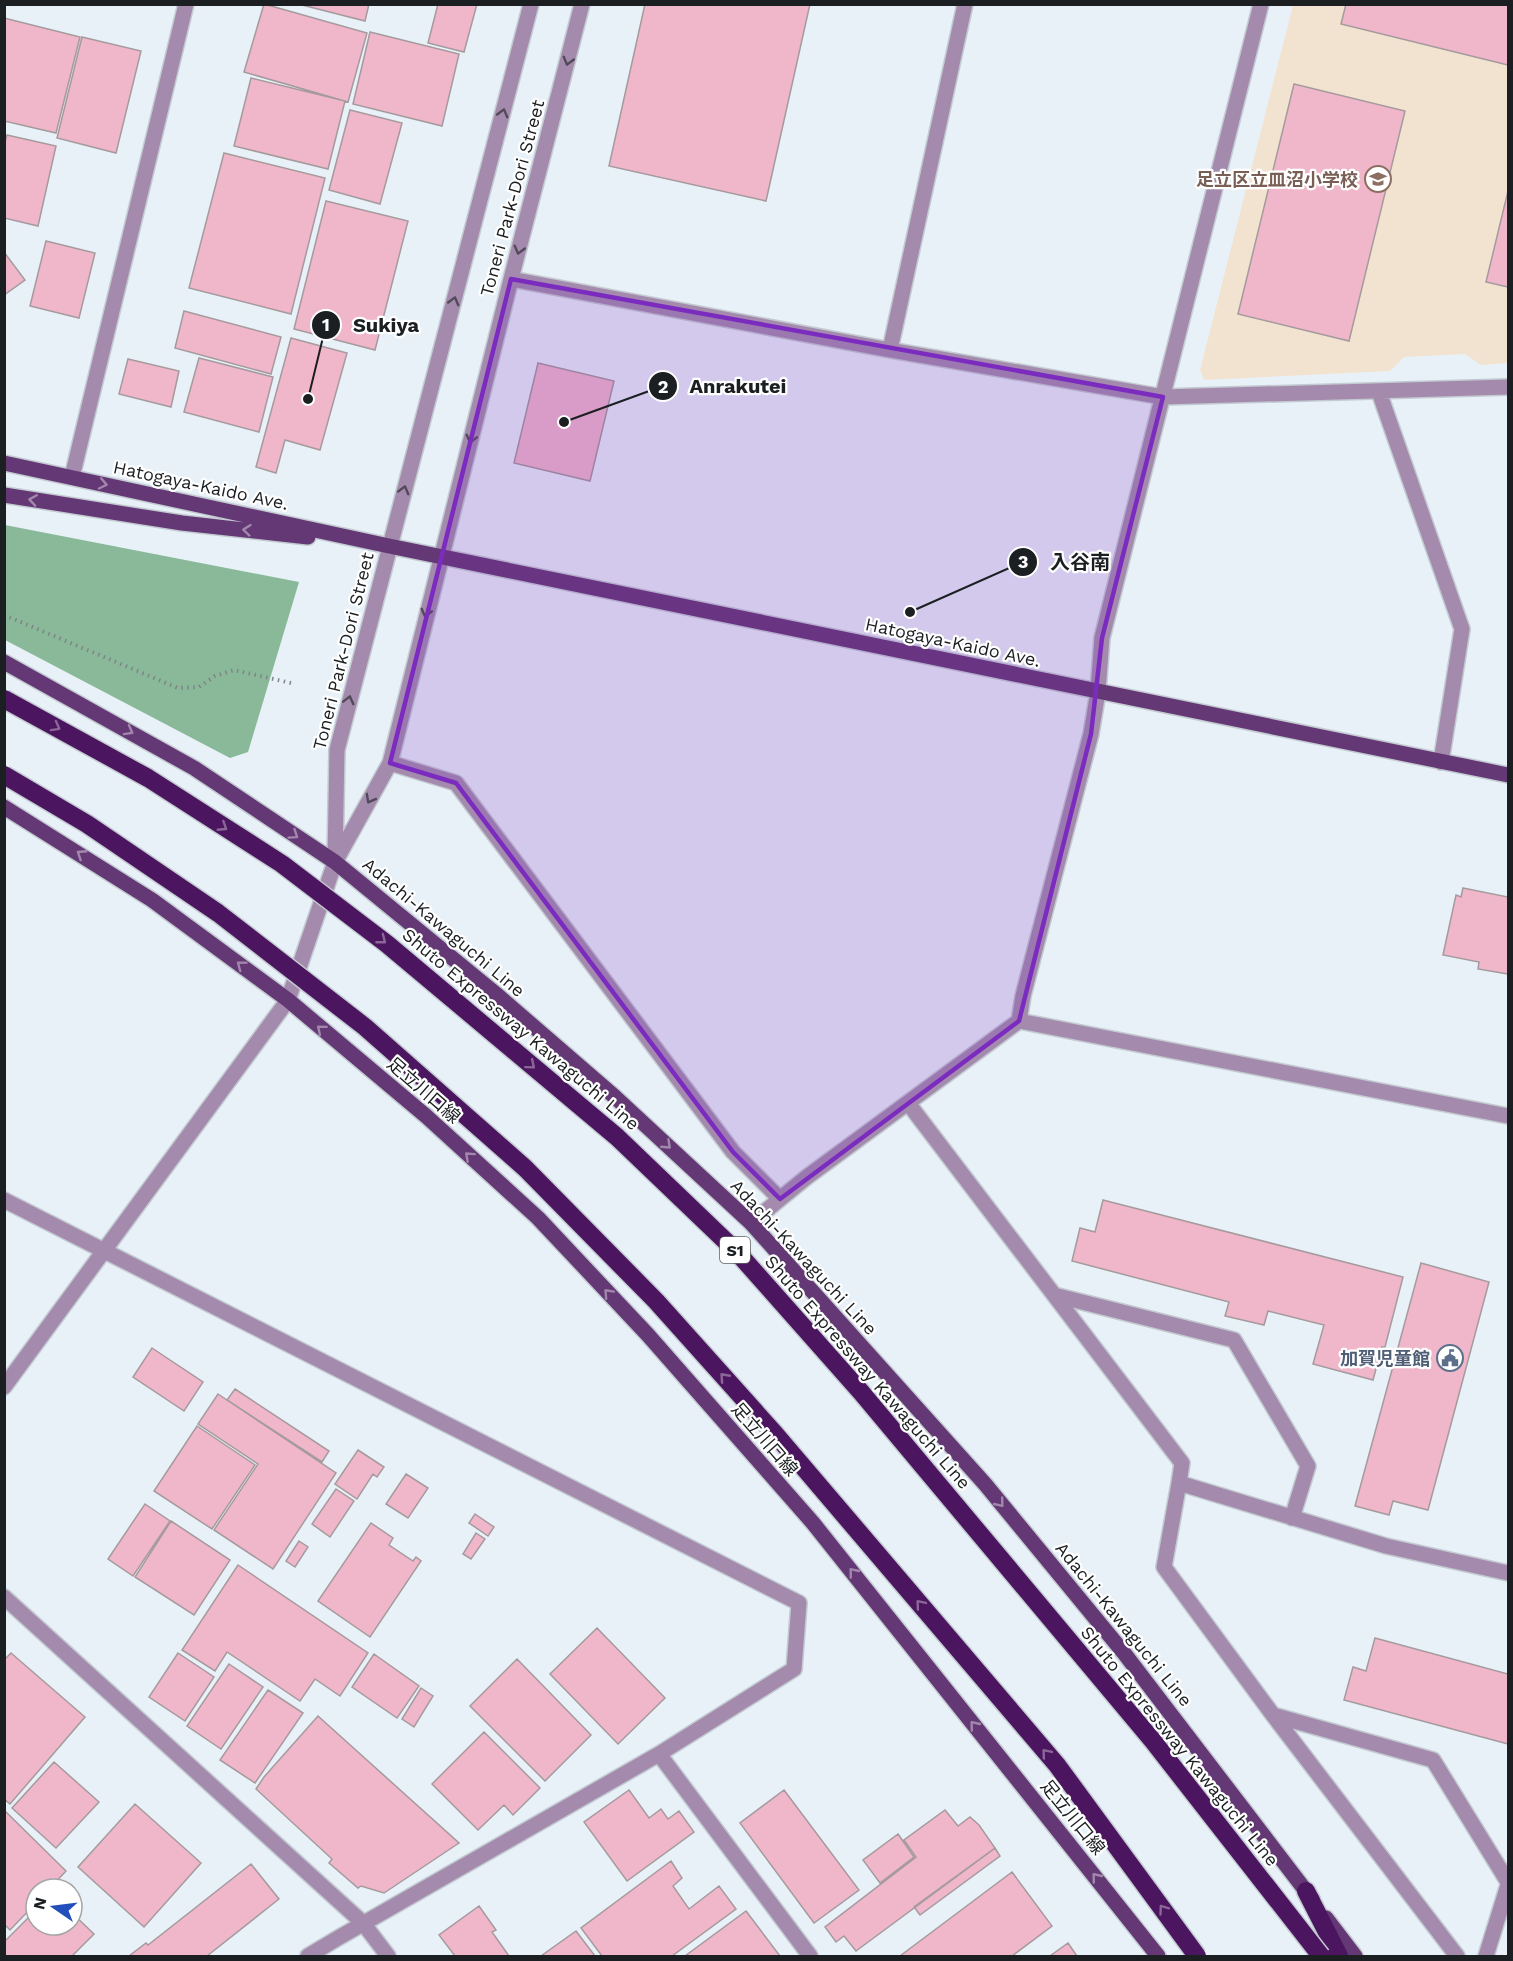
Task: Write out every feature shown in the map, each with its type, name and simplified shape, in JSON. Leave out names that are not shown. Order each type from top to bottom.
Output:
[{"type":"highway","name":"Shuto Expressway Kawaguchi Line","points":[[4,699],[148,778],[282,864],[387,944],[617,1137],[737,1252],[861,1392],[1153,1741],[1321,1956]]},
{"type":"highway","points":[[4,775],[87,824],[218,913],[365,1027],[525,1168],[656,1301],[776,1435],[1057,1765],[1197,1956]]},
{"type":"highway","points":[[1306,1891],[1339,1956]]},
{"type":"main road","name":"Hatogaya-Kaido Ave.","points":[[4,463],[389,546],[1509,775]]},
{"type":"main road","name":"Hatogaya-Kaido Ave.","points":[[4,495],[182,523],[389,546]]},
{"type":"main road","name":"Adachi-Kawaguchi Line","points":[[4,662],[194,768],[335,862],[496,994],[615,1097],[751,1223],[992,1493],[1124,1653],[1355,1956]]},
{"type":"main road","points":[[4,807],[152,900],[288,1000]]},
{"type":"main road","name":"足立川口線","points":[[288,1000],[426,1116],[538,1218],[648,1335],[813,1523],[1158,1956]]},
{"type":"street","points":[[72,477],[186,4]]},
{"type":"street","name":"Toneri Park-Dori Street","points":[[335,862],[337,750],[531,4]]},
{"type":"street","name":"Toneri Park-Dori Street","points":[[335,862],[390,763],[440,556],[582,4]]},
{"type":"street","points":[[890,350],[965,4]]},
{"type":"street","points":[[751,1223],[807,1176],[1019,1020],[1023,996],[1091,734],[1098,692],[1102,638],[1261,4]]},
{"type":"street","points":[[511,279],[890,350],[1163,397],[1509,387]]},
{"type":"street","points":[[1379,392],[1462,629],[1441,762]]},
{"type":"street","points":[[390,763],[456,783],[733,1152],[780,1199]]},
{"type":"street","points":[[4,1387],[288,1000],[335,862]]},
{"type":"street","points":[[1019,1020],[1509,1116]]},
{"type":"street","points":[[908,1103],[1182,1463],[1164,1567],[1457,1956]]},
{"type":"street","points":[[4,1200],[799,1603],[794,1669],[659,1754],[308,1956]]},
{"type":"street","points":[[1054,1295],[1234,1340],[1308,1466],[1292,1518]]},
{"type":"street","points":[[1179,1483],[1386,1546],[1509,1573]]},
{"type":"street","points":[[4,1597],[363,1923],[388,1956]]},
{"type":"street","points":[[1274,1715],[1433,1760],[1509,1884],[1486,1956]]},
{"type":"street","points":[[659,1754],[810,1956]]},
{"type":"path","points":[[4,615],[178,688],[199,687],[215,676],[234,670],[291,683]]},
{"type":"highlighted area","points":[[511,279],[1163,397],[1102,638],[1091,734],[1019,1021],[780,1199],[733,1152],[456,783],[390,763]]},
{"type":"shaded area","name":"足立区立皿沼小学校","points":[[1293,5],[1508,5],[1508,363],[1481,365],[1465,354],[1404,357],[1390,371],[1204,380],[1200,370]]},
{"type":"green space","points":[[5,525],[299,582],[248,752],[230,758],[5,640]]},
{"type":"building","points":[[264,4],[367,33],[348,102],[244,72]]},
{"type":"building","points":[[298,4],[369,4],[365,21]]},
{"type":"building","points":[[438,4],[477,4],[464,52],[428,43]]},
{"type":"building","points":[[645,4],[810,4],[766,201],[609,166]]},
{"type":"building","points":[[1346,4],[1508,4],[1508,65],[1341,24]]},
{"type":"building","points":[[4,18],[80,37],[56,133],[4,121]]},
{"type":"building","points":[[370,32],[459,54],[442,126],[353,104]]},
{"type":"building","points":[[82,37],[141,51],[116,153],[57,138]]},
{"type":"building","points":[[251,78],[345,101],[328,169],[234,146]]},
{"type":"building","points":[[1294,84],[1405,111],[1349,341],[1238,314]]},
{"type":"building","points":[[350,110],[402,123],[380,204],[329,190]]},
{"type":"building","points":[[7,135],[56,146],[38,226],[4,218],[4,146]]},
{"type":"building","points":[[224,153],[325,178],[291,314],[189,288]]},
{"type":"building","points":[[1508,191],[1508,287],[1486,282]]},
{"type":"building","points":[[326,201],[408,221],[375,350],[294,329]]},
{"type":"building","points":[[46,241],[95,253],[79,318],[30,306]]},
{"type":"building","points":[[4,252],[25,280],[4,295]]},
{"type":"building","points":[[184,311],[281,337],[271,374],[175,348]]},
{"type":"building","points":[[291,338],[347,353],[320,450],[285,440],[276,473],[256,467]]},
{"type":"building","points":[[199,358],[273,377],[259,432],[184,412]]},
{"type":"building","points":[[128,359],[179,371],[171,407],[119,394]]},
{"type":"building","points":[[538,363],[614,381],[590,481],[514,463]]},
{"type":"building","points":[[1463,888],[1508,897],[1508,974],[1478,969],[1479,962],[1443,955],[1456,895],[1461,897]]},
{"type":"building","points":[[1103,1200],[1403,1277],[1385,1347],[1382,1347],[1373,1380],[1313,1364],[1324,1325],[1268,1311],[1264,1325],[1225,1316],[1229,1302],[1072,1261],[1080,1228],[1095,1232]]},
{"type":"building","points":[[1421,1263],[1489,1282],[1428,1510],[1393,1501],[1389,1515],[1355,1506]]},
{"type":"building","points":[[152,1348],[203,1382],[184,1411],[133,1377]]},
{"type":"building","points":[[235,1389],[329,1451],[322,1462],[227,1400]]},
{"type":"building","points":[[218,1394],[336,1473],[273,1569],[214,1530],[258,1464],[198,1424]]},
{"type":"building","points":[[197,1426],[255,1465],[212,1529],[154,1491]]},
{"type":"building","points":[[358,1450],[384,1467],[377,1477],[373,1474],[357,1499],[335,1484]]},
{"type":"building","points":[[406,1474],[428,1488],[408,1518],[386,1504]]},
{"type":"building","points":[[336,1489],[354,1501],[330,1537],[312,1524]]},
{"type":"building","points":[[145,1504],[170,1521],[133,1576],[108,1559]]},
{"type":"building","points":[[475,1514],[494,1527],[488,1536],[469,1523]]},
{"type":"building","points":[[171,1521],[230,1560],[194,1615],[135,1577]]},
{"type":"building","points":[[371,1523],[393,1538],[389,1545],[413,1561],[416,1557],[421,1561],[370,1637],[318,1601]]},
{"type":"building","points":[[476,1533],[485,1539],[471,1559],[463,1554]]},
{"type":"building","points":[[299,1541],[308,1547],[295,1567],[286,1561]]},
{"type":"building","points":[[238,1565],[368,1653],[340,1696],[315,1679],[300,1701],[227,1652],[215,1671],[182,1650]]},
{"type":"building","points":[[597,1628],[665,1698],[618,1744],[550,1674]]},
{"type":"building","points":[[1375,1638],[1508,1674],[1508,1744],[1344,1700],[1353,1667],[1366,1671]]},
{"type":"building","points":[[11,1653],[85,1717],[10,1804],[4,1799],[4,1660]]},
{"type":"building","points":[[178,1653],[214,1677],[185,1721],[149,1697]]},
{"type":"building","points":[[374,1654],[419,1686],[397,1718],[352,1687]]},
{"type":"building","points":[[517,1659],[591,1735],[545,1781],[470,1706]]},
{"type":"building","points":[[229,1664],[263,1687],[221,1749],[187,1726]]},
{"type":"building","points":[[421,1688],[433,1696],[414,1727],[402,1719]]},
{"type":"building","points":[[268,1690],[303,1713],[255,1783],[220,1760]]},
{"type":"building","points":[[318,1716],[459,1843],[384,1893],[361,1886],[358,1888],[329,1863],[332,1859],[256,1789]]},
{"type":"building","points":[[484,1732],[540,1788],[513,1815],[504,1805],[478,1830],[432,1784]]},
{"type":"building","points":[[54,1762],[99,1802],[56,1848],[12,1808]]},
{"type":"building","points":[[629,1790],[649,1818],[661,1809],[668,1819],[679,1811],[694,1832],[627,1881],[584,1822]]},
{"type":"building","points":[[784,1790],[859,1890],[814,1923],[740,1823]]},
{"type":"building","points":[[135,1804],[201,1863],[144,1927],[78,1867]]},
{"type":"building","points":[[4,1810],[66,1871],[60,1877],[24,1877],[24,1915],[10,1930],[4,1924]]},
{"type":"building","points":[[945,1810],[958,1826],[970,1817],[979,1825],[995,1848],[856,1951],[844,1936],[836,1942],[825,1927],[916,1857],[904,1840]]},
{"type":"building","points":[[898,1834],[914,1857],[880,1883],[863,1860]]},
{"type":"building","points":[[995,1848],[1000,1856],[920,1915],[914,1907]]},
{"type":"building","points":[[671,1861],[682,1878],[673,1886],[689,1909],[719,1886],[736,1909],[672,1956],[602,1956],[581,1928]]},
{"type":"building","points":[[251,1864],[279,1899],[207,1956],[129,1956],[146,1943],[148,1945]]},
{"type":"building","points":[[1012,1872],[1052,1926],[1012,1956],[900,1956]]},
{"type":"building","points":[[479,1906],[496,1930],[492,1932],[509,1956],[455,1956],[439,1935]]},
{"type":"building","points":[[746,1911],[780,1956],[685,1956]]},
{"type":"building","points":[[24,1922],[24,1937],[84,1937],[84,1924],[94,1934],[72,1956],[4,1956],[4,1942]]},
{"type":"building","points":[[576,1931],[595,1956],[541,1956]]},
{"type":"building","points":[[1068,1943],[1077,1956],[1050,1956]]},
{"type":"place","name":"足立区立皿沼小学校","points":[[1378,179]]},
{"type":"place","name":"Sukiya","points":[[308,399]]},
{"type":"place","name":"Anrakutei","points":[[564,422]]},
{"type":"place","name":"入谷南","points":[[910,612]]},
{"type":"place","name":"加賀児童館","points":[[1450,1358]]}]
